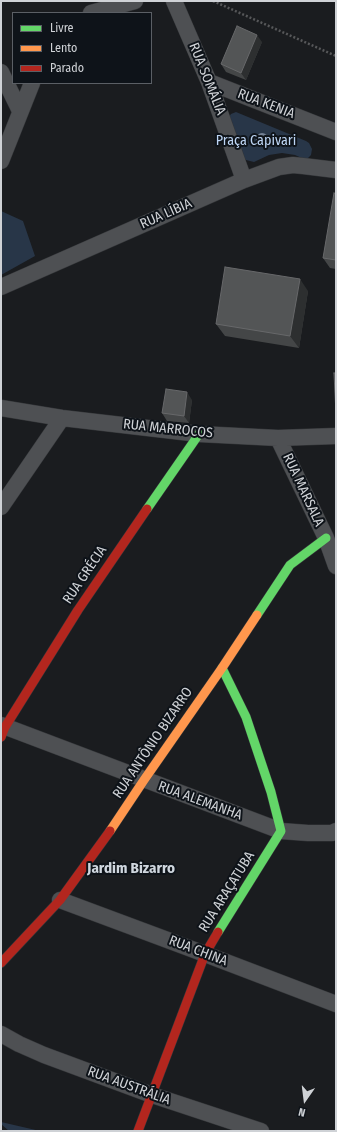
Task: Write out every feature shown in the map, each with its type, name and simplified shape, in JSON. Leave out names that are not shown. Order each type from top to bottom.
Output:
[{"type":"street","points":[[95,12],[135,1]]},
{"type":"street","name":"RUA SOMÁLIA","points":[[174,1],[209,82],[244,180]]},
{"type":"street","points":[[1,72],[20,111]]},
{"type":"street","name":"RUA KENIA","points":[[209,82],[329,129],[336,139]]},
{"type":"street","points":[[1,161],[32,84]]},
{"type":"street","name":"RUA LÍBIA","points":[[1,287],[244,180],[279,167],[293,165],[336,170]]},
{"type":"street","name":"RUA MARROCOS","points":[[1,408],[62,418],[199,434],[278,438],[336,436]]},
{"type":"street","points":[[1,507],[62,418]]},
{"type":"street","name":"RUA GRÉCIA","points":[[2,730],[78,610],[199,434]]},
{"type":"street","name":"RUA MARSALA","points":[[278,438],[326,538],[336,566]]},
{"type":"street","name":"RUA ANTÔNIO BIZARRO","points":[[1,963],[60,900],[112,829],[290,565],[326,538]]},
{"type":"street","points":[[222,668],[246,717],[271,792],[281,831]]},
{"type":"street","name":"RUA ALEMANHA","points":[[2,730],[144,780],[281,831],[308,833],[332,833],[336,831]]},
{"type":"street","name":"RUA ARAÇATUBA","points":[[138,1131],[206,954],[281,831]]},
{"type":"street","name":"RUA CHINA","points":[[60,900],[336,1004]]},
{"type":"street","name":"RUA AUSTRÁLIA","points":[[1,1034],[44,1055],[152,1095],[261,1131]]},
{"type":"path","points":[[213,1],[336,56]]},
{"type":"green space","name":"Praça Capivari","points":[[236,112],[306,141],[312,149],[311,155],[306,160],[295,155],[282,153],[269,155],[254,162],[246,160],[243,158],[229,117],[231,114]]},
{"type":"green space","points":[[1,211],[23,221],[35,256],[1,275]]},
{"type":"green space","points":[[1,1122],[40,1131],[9,1131],[1,1124]]},
{"type":"building","points":[[237,26],[257,35],[241,73],[221,64]]},
{"type":"building","points":[[334,193],[336,194],[336,260],[323,258]]},
{"type":"building","points":[[225,267],[300,279],[290,336],[216,324]]},
{"type":"building","points":[[334,373],[336,373],[336,414]]},
{"type":"building","points":[[166,389],[187,392],[184,416],[162,413]]},
{"type":"traffic: fast","points":[[147,509],[199,434]]},
{"type":"traffic: fast","points":[[257,615],[290,565],[326,538]]},
{"type":"traffic: fast","points":[[218,932],[281,831],[271,792],[246,717],[222,668]]},
{"type":"traffic: slow","points":[[110,831],[257,615]]},
{"type":"traffic: jam","points":[[1,737],[5,727],[78,610],[147,509]]},
{"type":"traffic: jam","points":[[1,963],[60,900],[110,831]]},
{"type":"traffic: jam","points":[[138,1131],[205,954],[218,932]]},
{"type":"district","name":"Jardim Bizarro","points":[[131,869]]}]
